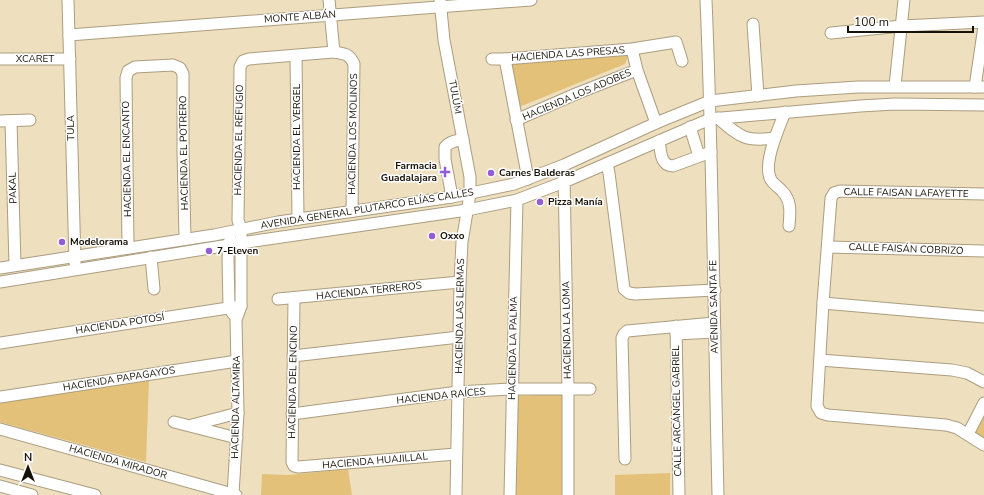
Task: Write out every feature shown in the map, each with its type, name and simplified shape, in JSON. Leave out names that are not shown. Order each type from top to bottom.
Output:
[{"type":"street","name":"TULA","points":[[68,0],[75,270]]},
{"type":"street","points":[[296,56],[334,52],[329,0]]},
{"type":"street","name":"MONTE ALBÁN","points":[[69,35],[330,14],[386,5],[531,0]]},
{"type":"street","name":"AVENIDA SANTA FE","points":[[706,0],[710,101],[714,118],[711,152],[718,495]]},
{"type":"street","points":[[895,86],[904,0]]},
{"type":"street","name":"TULÚM","points":[[440,3],[444,40],[470,177],[470,194]]},
{"type":"street","points":[[753,24],[758,96]]},
{"type":"street","points":[[830,33],[902,26],[984,29],[979,87]]},
{"type":"street","name":"HACIENDA LAS PRESAS","points":[[492,59],[632,49],[676,42],[682,61]]},
{"type":"street","points":[[632,49],[637,70],[656,123]]},
{"type":"street","name":"HACIENDA LOS MOLINOS","points":[[334,52],[346,54],[351,58],[354,64],[352,211]]},
{"type":"street","name":"HACIENDA EL REFUGIO","points":[[237,227],[240,67],[243,61],[249,58],[296,56]]},
{"type":"street","name":"HACIENDA EL VERGEL","points":[[296,56],[298,219]]},
{"type":"street","name":"XCARET","points":[[0,59],[70,59]]},
{"type":"street","points":[[505,59],[528,179]]},
{"type":"street","name":"HACIENDA EL POTRERO","points":[[128,71],[135,67],[173,65],[180,68],[183,74],[185,238]]},
{"type":"street","name":"HACIENDA LOS ADOBES","points":[[516,120],[578,93],[637,70]]},
{"type":"street","name":"HACIENDA EL ENCANTO","points":[[128,71],[126,78],[128,248]]},
{"type":"street","name":"AVENIDA GENERAL PLUTARCO ELÍAS CALLES","points":[[0,268],[128,248],[237,227],[452,198],[514,184],[710,101],[858,87],[979,87]]},
{"type":"street","points":[[796,92],[799,110]]},
{"type":"street","name":"AVENIDA GENERAL PLUTARCO ELÍAS CALLES","points":[[0,282],[241,243],[467,210],[517,200],[564,182],[714,118],[799,110],[895,104],[984,105]]},
{"type":"street","points":[[785,112],[768,161],[772,182],[787,198],[790,207],[789,226]]},
{"type":"street","points":[[714,118],[736,133],[748,139],[759,140],[775,138]]},
{"type":"street","points":[[5,121],[30,120]]},
{"type":"street","name":"PAKAL","points":[[5,121],[15,265]]},
{"type":"street","points":[[690,127],[699,156]]},
{"type":"street","points":[[452,198],[445,159],[445,147],[453,141],[462,139]]},
{"type":"street","points":[[659,141],[662,158],[665,164],[669,166],[673,166],[711,152]]},
{"type":"street","name":"HACIENDA LA LOMA","points":[[564,164],[568,388],[568,495]]},
{"type":"street","points":[[607,164],[624,288],[629,293],[635,294],[715,290]]},
{"type":"street","name":"CALLE FAISAN LAFAYETTE","points":[[828,246],[831,198],[834,194],[840,191],[984,194]]},
{"type":"street","name":"HACIENDA LAS LERMAS","points":[[456,495],[460,282],[462,242],[470,194]]},
{"type":"street","name":"HACIENDA LA PALMA","points":[[510,495],[517,200]]},
{"type":"street","points":[[278,222],[281,237]]},
{"type":"street","points":[[229,308],[229,245],[237,227]]},
{"type":"street","name":"HACIENDA ALTAMIRA","points":[[235,495],[238,413],[236,320],[241,306],[241,243],[237,227]]},
{"type":"street","points":[[828,246],[817,406],[821,413],[828,415],[946,425],[958,428],[984,445]]},
{"type":"street","name":"CALLE FAISÁN COBRIZO","points":[[828,246],[984,251]]},
{"type":"street","points":[[151,257],[154,289]]},
{"type":"street","name":"HACIENDA TERREROS","points":[[278,299],[460,282]]},
{"type":"street","name":"HACIENDA DEL ENCINO","points":[[294,298],[292,414],[292,462],[294,466]]},
{"type":"street","points":[[823,303],[984,317]]},
{"type":"street","name":"HACIENDA POTOSÍ","points":[[0,343],[241,306]]},
{"type":"street","name":"HACIENDA ALTAMIRA","points":[[229,308],[236,320]]},
{"type":"street","points":[[625,459],[622,338],[624,334],[627,332],[714,328]]},
{"type":"street","name":"CALLE ARCÁNGEL GABRIEL","points":[[676,330],[679,495]]},
{"type":"street","points":[[293,356],[459,337]]},
{"type":"street","points":[[820,360],[952,370],[967,374],[984,382]]},
{"type":"street","name":"HACIENDA PAPAGAYOS","points":[[0,397],[237,361]]},
{"type":"street","name":"HACIENDA RAÍCES","points":[[292,414],[458,392],[512,389],[590,389]]},
{"type":"street","points":[[968,434],[984,403]]},
{"type":"street","points":[[190,425],[238,413]]},
{"type":"street","points":[[174,422],[236,438]]},
{"type":"street","name":"HACIENDA MIRADOR","points":[[0,429],[235,495]]},
{"type":"street","name":"HACIENDA HUAJILLAL","points":[[294,466],[298,467],[456,454]]},
{"type":"street","points":[[0,470],[68,492],[95,495]]},
{"type":"street","points":[[0,486],[32,495]]},
{"type":"shaded area","points":[[621,53],[628,57],[625,64],[519,107],[511,62]]},
{"type":"shaded area","points":[[149,379],[146,462],[0,422],[0,401]]},
{"type":"shaded area","points":[[563,394],[565,495],[516,495],[518,396]]},
{"type":"shaded area","points":[[984,403],[984,445],[968,434]]},
{"type":"shaded area","points":[[348,469],[352,495],[261,495],[262,474],[288,475]]},
{"type":"shaded area","points":[[670,473],[670,495],[615,495],[615,475]]},
{"type":"place","name":"Farmacia Guadalajara","points":[[445,172]]},
{"type":"place","name":"Carnes Balderas","points":[[491,173]]},
{"type":"place","name":"Pizza Manía","points":[[540,202]]},
{"type":"place","name":"Oxxo","points":[[432,236]]},
{"type":"place","name":"Modelorama","points":[[62,242]]},
{"type":"place","name":"7-Eleven","points":[[209,251]]}]
